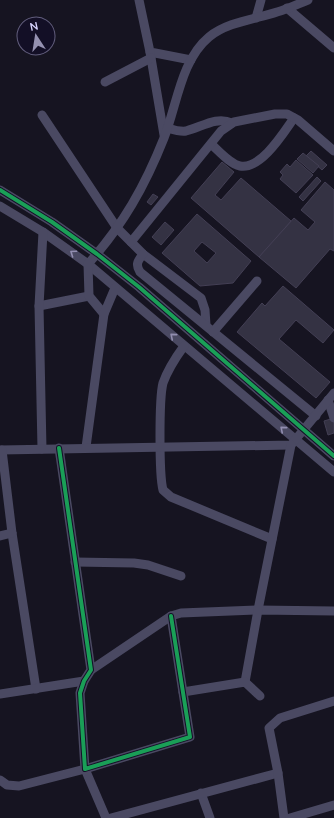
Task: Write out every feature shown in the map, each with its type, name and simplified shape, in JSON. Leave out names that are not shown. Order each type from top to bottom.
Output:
[{"type":"street","points":[[138,0],[151,55],[166,132]]},
{"type":"street","points":[[256,18],[261,0]]},
{"type":"street","points":[[104,314],[89,296],[88,264],[117,228],[133,205],[166,132],[191,60],[202,44],[210,36],[224,28],[308,0]]},
{"type":"street","points":[[287,8],[334,48]]},
{"type":"street","points":[[105,82],[151,55],[191,60]]},
{"type":"street","points":[[131,242],[221,131],[232,123],[275,114],[286,114],[294,118],[334,152]]},
{"type":"street","points":[[42,115],[117,228],[143,254],[201,298],[209,329]]},
{"type":"street","points":[[210,144],[232,162],[240,166],[249,166],[261,159],[272,148],[294,118]]},
{"type":"street","points":[[166,132],[179,131],[217,121],[227,121],[232,123]]},
{"type":"street","points":[[0,190],[52,222],[97,254],[139,287],[334,456]]},
{"type":"street","points":[[0,206],[43,232],[88,264],[293,442],[334,472]]},
{"type":"street","points":[[42,449],[39,306],[43,232]]},
{"type":"street","points":[[143,254],[137,262],[140,272],[316,416]]},
{"type":"street","points":[[209,329],[257,281]]},
{"type":"street","points":[[86,447],[104,314],[115,288]]},
{"type":"street","points":[[39,306],[89,296]]},
{"type":"street","points":[[184,346],[167,372],[161,390],[162,486],[165,493],[272,539]]},
{"type":"street","points":[[245,682],[272,539],[293,442],[331,396]]},
{"type":"street","points":[[331,396],[334,418]]},
{"type":"street","points":[[36,689],[1,450],[86,447],[161,447],[293,442]]},
{"type":"street","points":[[59,448],[74,562],[91,670]]},
{"type":"street","points":[[0,536],[12,533]]},
{"type":"street","points":[[74,562],[134,563],[148,565],[181,576]]},
{"type":"street","points":[[106,818],[85,768],[80,693],[84,681],[91,670],[171,616],[191,611],[334,611]]},
{"type":"street","points":[[0,780],[7,785],[19,786],[189,739],[191,735],[171,616]]},
{"type":"street","points":[[0,694],[84,681]]},
{"type":"street","points":[[183,692],[245,682]]},
{"type":"street","points":[[245,682],[260,696]]},
{"type":"street","points":[[284,818],[278,773],[269,728],[272,723],[280,718],[334,701]]},
{"type":"street","points":[[111,818],[278,773]]},
{"type":"street","points":[[201,793],[210,818]]},
{"type":"street","points":[[291,818],[334,805]]},
{"type":"building","points":[[311,151],[327,165],[322,170],[306,156]]},
{"type":"building","points":[[303,153],[319,166],[313,173],[297,159]]},
{"type":"building","points":[[296,160],[313,175],[296,193],[280,179],[283,175],[280,172],[287,164],[290,167]]},
{"type":"building","points":[[222,162],[234,172],[215,195],[221,200],[241,178],[291,221],[259,257],[191,198]]},
{"type":"building","points":[[317,177],[321,181],[303,201],[299,197]]},
{"type":"building","points":[[325,182],[334,190],[334,251],[330,249],[296,288],[259,257],[294,218],[308,230],[315,222],[301,210]]},
{"type":"building","points":[[153,194],[158,197],[151,205],[147,202]]},
{"type":"building","points":[[197,214],[251,261],[233,283],[200,286],[162,253]],"holes":[[[202,242],[216,253],[207,263],[194,251]]]},
{"type":"building","points":[[165,222],[174,230],[161,245],[152,237]]},
{"type":"building","points":[[283,286],[334,330],[323,343],[296,320],[279,339],[330,382],[316,398],[237,332],[262,303],[265,306]]},
{"type":"building","points":[[334,418],[334,433],[328,435],[324,421]]},
{"type":"cycle path","points":[[0,190],[52,222],[97,254],[139,287],[334,456]]},
{"type":"cycle path","points":[[59,448],[91,670],[84,681],[80,693],[85,769],[190,737],[171,616]]}]
